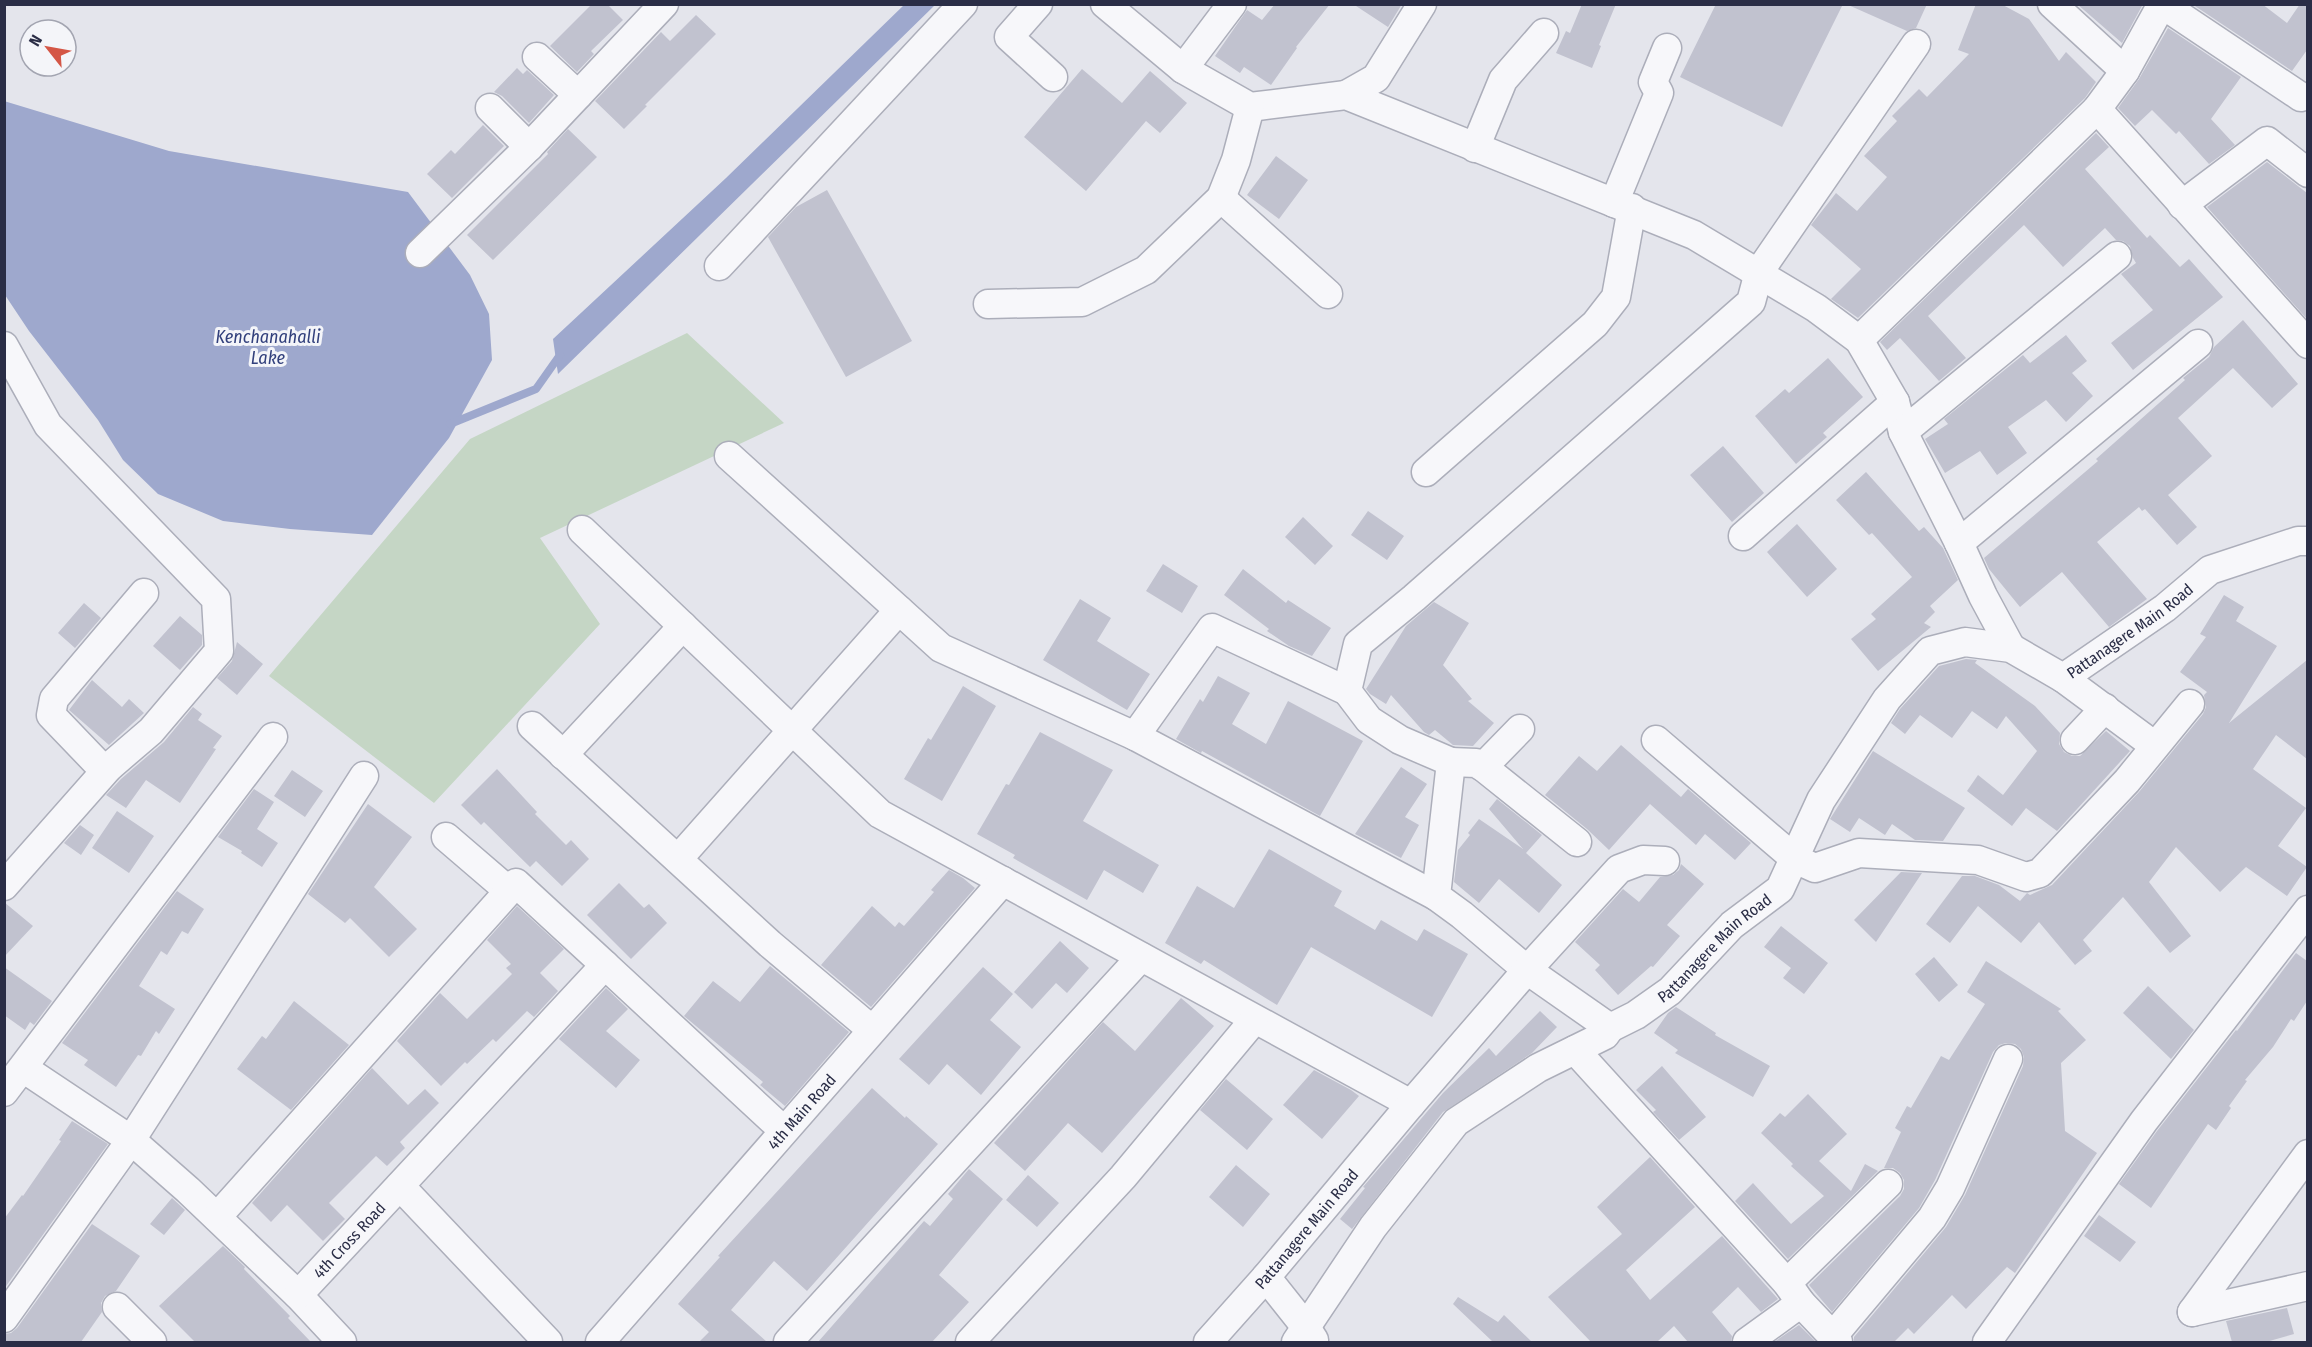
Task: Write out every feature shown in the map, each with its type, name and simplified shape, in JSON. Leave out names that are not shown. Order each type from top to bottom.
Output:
[{"type":"street","points":[[420,253],[529,147],[664,4]]},
{"type":"street","points":[[719,266],[963,4]]},
{"type":"street","points":[[1038,4],[1009,38],[1053,77]]},
{"type":"street","points":[[1105,4],[1183,69],[1250,107],[1346,95],[1376,78],[1422,4]]},
{"type":"street","points":[[1183,69],[1232,4]]},
{"type":"street","points":[[2052,4],[2125,72]]},
{"type":"street","points":[[1859,340],[2097,109],[2125,72],[2162,4],[2301,97]]},
{"type":"street","points":[[1475,148],[1503,80],[1544,33]]},
{"type":"street","points":[[1347,691],[1358,644],[1414,598],[1751,302],[1759,272],[1916,44]]},
{"type":"street","points":[[1426,472],[1595,324],[1616,297],[1623,205],[1659,93],[1653,82],[1667,48]]},
{"type":"street","points":[[537,57],[578,95]]},
{"type":"street","points":[[1346,95],[1694,235],[1816,308],[1859,340],[1894,402],[1903,432],[2011,648]]},
{"type":"street","points":[[988,304],[1082,302],[1146,270],[1221,198],[1236,160],[1250,107]]},
{"type":"street","points":[[490,108],[529,147]]},
{"type":"street","points":[[2097,109],[2307,344]]},
{"type":"street","points":[[2182,205],[2267,141],[2307,173]]},
{"type":"street","points":[[1221,198],[1328,294]]},
{"type":"street","points":[[1903,432],[2117,256]]},
{"type":"street","points":[[1959,543],[2198,344]]},
{"type":"street","points":[[4,346],[48,425],[216,599],[219,651],[151,731],[110,767],[4,885]]},
{"type":"street","points":[[1743,536],[1894,402]]},
{"type":"street","points":[[729,456],[940,648],[1135,736],[1436,896],[1527,970],[1610,1028]]},
{"type":"street","points":[[582,530],[880,814],[1411,1104]]},
{"type":"street","name":"Pattanagere Main Road","points":[[1305,1337],[1372,1227],[1456,1122],[1538,1068],[1605,1035],[1610,1028],[1636,1015],[1670,992],[1732,926],[1780,889],[1821,800],[1887,699],[1930,651],[1965,642],[2011,648],[2064,678],[2165,608],[2210,570],[2298,541],[2307,541]]},
{"type":"street","points":[[110,767],[98,764],[51,715],[54,699],[144,593]]},
{"type":"street","points":[[678,859],[899,610]]},
{"type":"street","points":[[563,755],[683,626]]},
{"type":"street","points":[[1135,736],[1212,628],[1347,691],[1369,720],[1400,740],[1451,762],[1476,763],[1483,767],[1577,842]]},
{"type":"street","points":[[2064,678],[2155,746]]},
{"type":"street","points":[[1656,740],[1795,859],[1815,867],[1859,853],[1978,860],[2026,877],[2040,873],[2119,790],[2190,704]]},
{"type":"street","points":[[2075,741],[2105,708]]},
{"type":"street","points":[[532,726],[770,944],[871,1029]]},
{"type":"street","points":[[1483,767],[1520,729]]},
{"type":"street","points":[[4,1092],[273,737]]},
{"type":"street","points":[[1436,896],[1451,762]]},
{"type":"street","points":[[4,1317],[131,1140],[364,776]]},
{"type":"street","points":[[446,837],[509,891]]},
{"type":"street","name":"Pattanagere Main Road","points":[[1208,1342],[1527,970],[1619,869],[1643,860],[1665,861]]},
{"type":"street","name":"4th Main Road","points":[[600,1342],[871,1029],[1003,881]]},
{"type":"street","points":[[217,1217],[516,883],[783,1130]]},
{"type":"street","points":[[1987,1342],[2144,1121],[2307,910]]},
{"type":"street","points":[[788,1342],[1142,957]]},
{"type":"street","name":"4th Cross Road","points":[[298,1295],[605,965]]},
{"type":"street","points":[[970,1342],[1123,1177],[1254,1020]]},
{"type":"street","points":[[1575,1050],[1835,1340],[1932,1218],[1950,1188],[2008,1059]]},
{"type":"street","points":[[23,1068],[131,1140],[217,1217],[298,1295],[342,1342]]},
{"type":"street","points":[[2307,1154],[2192,1312],[2307,1286]]},
{"type":"street","points":[[1748,1342],[1794,1293],[1888,1184]]},
{"type":"street","points":[[400,1186],[548,1342]]},
{"type":"street","points":[[1266,1277],[1305,1337]]},
{"type":"street","points":[[117,1307],[152,1342]]},
{"type":"green space","points":[[687,333],[784,423],[540,538],[600,624],[434,803],[269,676],[470,439]]},
{"type":"water","points":[[905,4],[935,5],[558,374],[553,339],[726,178]]},
{"type":"water","name":"Kenchanahalli Lake","points":[[4,101],[169,151],[408,192],[470,275],[489,314],[492,360],[449,438],[372,535],[223,521],[158,494],[123,460],[98,420],[29,331],[5,295]]},
{"type":"building","points":[[592,4],[607,4],[623,20],[591,51],[594,54],[577,72],[550,46]]},
{"type":"building","points":[[1275,4],[1330,4],[1296,47],[1271,85],[1244,67],[1240,73],[1215,56],[1247,10],[1262,20]]},
{"type":"building","points":[[1353,4],[1402,4],[1388,27]]},
{"type":"building","points":[[1582,4],[1616,4],[1592,68],[1556,53],[1566,31],[1570,33]]},
{"type":"building","points":[[1716,4],[1843,4],[1782,127],[1680,77]]},
{"type":"building","points":[[1846,4],[1927,4],[1916,28],[1907,31]]},
{"type":"building","points":[[1976,4],[2001,4],[2029,19],[2059,61],[2066,52],[2096,82],[2085,98],[1858,318],[1831,299],[1861,269],[1811,225],[1836,193],[1857,211],[1887,177],[1864,156],[1897,121],[1892,116],[1919,89],[1927,97],[1969,54],[1958,50]]},
{"type":"building","points":[[2077,4],[2143,4],[2122,43]]},
{"type":"building","points":[[2192,4],[2262,4],[2287,23],[2300,4],[2307,4],[2307,50],[2292,71]]},
{"type":"building","points":[[696,15],[716,34],[624,129],[595,101],[661,32],[670,41]]},
{"type":"building","points":[[2168,28],[2241,77],[2211,119],[2235,145],[2209,164],[2179,131],[2176,134],[2152,110],[2135,126],[2118,108],[2139,79]]},
{"type":"building","points":[[517,68],[523,74],[527,70],[554,95],[529,123],[502,96],[494,92]]},
{"type":"building","points":[[1082,69],[1122,103],[1150,71],[1187,103],[1160,133],[1146,121],[1086,191],[1024,137]]},
{"type":"building","points":[[483,125],[504,146],[452,198],[427,174],[451,150],[455,154]]},
{"type":"building","points":[[568,129],[597,157],[493,260],[467,235],[548,154],[547,152]]},
{"type":"building","points":[[2096,133],[2109,147],[2085,169],[2147,238],[2150,235],[2180,267],[2189,259],[2223,297],[2133,370],[2111,343],[2153,310],[2121,274],[2136,263],[2130,246],[2123,241],[2116,240],[2105,228],[2063,267],[2024,225],[1928,316],[1966,358],[1939,381],[1900,338],[1887,350],[1880,342]]},
{"type":"building","points":[[1276,156],[1308,180],[1279,219],[1247,195]]},
{"type":"building","points":[[2267,162],[2307,193],[2307,319],[2207,207]]},
{"type":"building","points":[[827,190],[912,341],[846,377],[768,237],[796,207]]},
{"type":"building","points":[[2243,320],[2298,384],[2272,408],[2233,368],[2178,418],[2212,456],[2168,495],[2197,527],[2177,545],[2145,509],[2142,511],[2139,507],[2097,542],[2147,599],[2109,627],[2062,572],[2020,607],[1989,569],[1984,558],[2098,461],[2096,459],[2185,380],[2183,378],[2209,357],[2214,347]]},
{"type":"building","points":[[2066,335],[2087,361],[2072,373],[2093,396],[2066,422],[2046,400],[2008,427],[2027,453],[1997,475],[1980,451],[1945,473],[1925,439],[1948,424],[1944,419],[2023,355],[2030,363]]},
{"type":"building","points":[[1828,358],[1863,397],[1823,433],[1827,437],[1796,464],[1755,416],[1785,389],[1789,393]]},
{"type":"building","points":[[1723,446],[1764,493],[1732,522],[1690,475]]},
{"type":"building","points":[[1866,472],[1919,531],[1924,527],[1943,548],[1958,580],[1930,606],[1935,612],[1924,623],[1931,627],[1878,671],[1851,639],[1876,619],[1871,614],[1912,577],[1872,533],[1869,535],[1836,500]]},
{"type":"building","points":[[1368,511],[1404,536],[1387,560],[1351,535]]},
{"type":"building","points":[[1303,517],[1333,546],[1315,565],[1285,537]]},
{"type":"building","points":[[1797,524],[1837,569],[1807,597],[1767,552]]},
{"type":"building","points":[[1163,564],[1198,586],[1182,613],[1146,591]]},
{"type":"building","points":[[1243,569],[1286,603],[1288,600],[1331,628],[1312,656],[1289,646],[1267,631],[1269,629],[1224,595]]},
{"type":"building","points":[[2224,595],[2244,607],[2236,621],[2277,646],[2229,723],[2307,660],[2307,759],[2276,735],[2253,769],[2306,808],[2278,846],[2307,867],[2287,896],[2246,867],[2220,892],[2176,847],[2149,882],[2191,936],[2170,953],[2123,897],[2083,940],[2092,951],[2075,965],[2039,922],[2021,943],[1978,906],[1950,943],[1926,924],[1962,876],[1975,876],[1999,885],[2020,901],[2027,893],[2030,895],[2052,885],[2139,792],[2203,714],[2206,707],[2204,695],[2207,692],[2180,672],[2206,637],[2200,634]]},
{"type":"building","points":[[1080,599],[1111,618],[1097,641],[1150,674],[1127,710],[1043,660]]},
{"type":"building","points":[[1434,602],[1469,623],[1443,665],[1472,699],[1468,701],[1494,723],[1473,746],[1453,745],[1435,730],[1429,735],[1391,695],[1386,704],[1366,689],[1406,626]]},
{"type":"building","points":[[84,603],[101,618],[75,648],[58,633]]},
{"type":"building","points":[[180,616],[202,635],[202,645],[180,670],[153,646]]},
{"type":"building","points":[[237,642],[263,664],[237,695],[217,678],[232,661]]},
{"type":"building","points":[[1966,659],[1977,660],[1975,663],[2035,706],[2060,733],[2059,744],[2064,752],[2072,756],[2080,756],[2106,731],[2130,751],[2057,831],[2026,808],[2012,826],[1967,791],[1978,775],[2003,795],[2037,751],[2006,716],[1997,729],[1972,711],[1952,738],[1920,715],[1905,734],[1891,723],[1900,709],[1939,666]]},
{"type":"building","points":[[1218,676],[1250,693],[1232,724],[1266,744],[1288,701],[1363,741],[1320,816],[1176,739],[1200,699],[1203,702]]},
{"type":"building","points":[[92,680],[122,707],[129,699],[144,713],[109,745],[69,710]]},
{"type":"building","points":[[963,686],[996,706],[942,801],[904,779],[928,738],[931,740]]},
{"type":"building","points":[[193,707],[202,714],[198,720],[222,736],[213,748],[216,749],[180,803],[146,780],[126,808],[106,795],[164,742]]},
{"type":"building","points":[[1040,732],[1113,770],[1083,821],[1159,865],[1143,893],[1104,870],[1087,900],[1013,858],[1015,855],[977,834]]},
{"type":"building","points":[[1621,745],[1681,797],[1688,789],[1751,843],[1735,860],[1705,834],[1696,845],[1650,804],[1609,850],[1545,795],[1579,756],[1597,771]]},
{"type":"building","points":[[1873,751],[1965,808],[1943,841],[1915,840],[1892,824],[1885,835],[1859,818],[1850,832],[1830,819]]},
{"type":"building","points":[[1401,767],[1427,784],[1405,817],[1419,825],[1401,858],[1355,834]]},
{"type":"building","points":[[497,769],[537,812],[535,814],[566,845],[571,840],[589,859],[562,886],[536,861],[530,867],[484,822],[481,825],[461,805]]},
{"type":"building","points":[[292,770],[323,791],[305,817],[274,796]]},
{"type":"building","points":[[254,789],[274,802],[257,829],[278,843],[262,867],[241,853],[242,851],[218,837]]},
{"type":"building","points":[[1497,799],[1542,835],[1526,853],[1562,885],[1539,913],[1499,879],[1479,903],[1454,882],[1458,850],[1479,819],[1523,849],[1489,809]]},
{"type":"building","points":[[368,804],[412,837],[374,887],[417,929],[389,957],[350,918],[345,923],[308,894]]},
{"type":"building","points":[[117,811],[154,836],[129,873],[92,848]]},
{"type":"building","points":[[80,825],[94,835],[81,855],[64,843]]},
{"type":"building","points":[[1269,849],[1342,891],[1334,906],[1375,930],[1381,920],[1417,941],[1424,929],[1468,954],[1432,1017],[1311,947],[1277,1005],[1204,960],[1201,964],[1165,943],[1197,886],[1234,908]]},
{"type":"building","points":[[1681,864],[1704,884],[1667,925],[1680,936],[1653,967],[1651,966],[1618,995],[1595,970],[1600,965],[1575,942],[1623,889],[1639,902],[1660,877],[1673,875],[1679,870]]},
{"type":"building","points":[[949,870],[975,888],[871,1007],[821,965],[872,906],[895,927],[899,922],[904,926],[934,892],[931,890]]},
{"type":"building","points":[[1901,872],[1922,873],[1876,942],[1854,920]]},
{"type":"building","points":[[619,883],[644,908],[649,904],[667,923],[631,959],[587,915]]},
{"type":"building","points":[[177,891],[204,909],[188,934],[182,931],[167,955],[161,951],[139,986],[175,1009],[159,1034],[156,1031],[141,1056],[138,1055],[116,1087],[84,1065],[88,1060],[62,1043]]},
{"type":"building","points":[[4,902],[33,926],[4,957]]},
{"type":"building","points":[[517,906],[564,949],[540,973],[558,991],[534,1017],[527,1011],[496,1042],[493,1039],[441,1086],[397,1041],[440,993],[467,1019],[512,974],[506,968],[511,964],[487,940]]},
{"type":"building","points":[[1781,926],[1828,963],[1804,994],[1783,978],[1791,968],[1764,947]]},
{"type":"building","points":[[1060,941],[1089,968],[1067,993],[1056,983],[1032,1009],[1014,992]]},
{"type":"building","points":[[2296,953],[2307,961],[2307,1001],[2294,1021],[2291,1019],[2273,1047],[2245,1080],[2247,1081],[2229,1106],[2231,1108],[2216,1130],[2208,1124],[2151,1208],[2119,1184],[2157,1131]]},
{"type":"building","points":[[1934,957],[1958,985],[1939,1002],[1915,974]]},
{"type":"building","points":[[1986,961],[2061,1009],[2058,1011],[2086,1040],[2061,1063],[2065,1131],[2097,1153],[2015,1273],[2007,1267],[1966,1309],[1952,1295],[1914,1334],[1908,1328],[1894,1342],[1854,1342],[1854,1337],[1946,1227],[1965,1195],[2023,1066],[2024,1057],[2021,1049],[2015,1044],[1999,1045],[1993,1052],[1935,1180],[1919,1208],[1832,1312],[1809,1285],[1900,1196],[1904,1189],[1904,1180],[1900,1173],[1893,1168],[1884,1168],[1901,1132],[1895,1128],[1907,1106],[1911,1108],[1941,1056],[1949,1060],[1985,1004],[1967,992]]},
{"type":"building","points":[[770,966],[849,1032],[785,1106],[760,1085],[763,1082],[684,1016],[713,981],[740,1002]]},
{"type":"building","points":[[4,967],[52,1001],[34,1025],[30,1022],[25,1030],[4,1015]]},
{"type":"building","points":[[983,967],[1013,994],[990,1020],[1021,1047],[981,1095],[947,1064],[929,1085],[899,1059]]},
{"type":"building","points":[[2148,986],[2194,1030],[2171,1059],[2123,1013]]},
{"type":"building","points":[[606,988],[628,1009],[606,1031],[640,1060],[616,1088],[559,1039]]},
{"type":"building","points":[[1181,998],[1214,1026],[1102,1153],[1068,1123],[1025,1171],[994,1143],[1103,1022],[1135,1051]]},
{"type":"building","points":[[294,1001],[349,1045],[291,1110],[237,1069],[262,1036],[266,1039]]},
{"type":"building","points":[[1676,1007],[1716,1033],[1715,1035],[1770,1066],[1753,1097],[1675,1053],[1678,1050],[1654,1033],[1668,1013]]},
{"type":"building","points":[[1540,1011],[1557,1027],[1532,1053],[1443,1112],[1352,1229],[1340,1219],[1365,1188],[1363,1187],[1443,1093],[1489,1048],[1496,1056]]},
{"type":"building","points":[[1662,1066],[1706,1117],[1679,1140],[1653,1112],[1656,1110],[1636,1090]]},
{"type":"building","points":[[372,1068],[408,1105],[425,1089],[439,1103],[400,1142],[405,1148],[387,1166],[376,1156],[329,1203],[345,1219],[323,1241],[287,1205],[271,1222],[252,1203]]},
{"type":"building","points":[[1314,1070],[1359,1096],[1322,1139],[1283,1105]]},
{"type":"building","points":[[1226,1079],[1273,1119],[1247,1150],[1200,1110]]},
{"type":"building","points":[[872,1088],[938,1144],[807,1291],[774,1261],[731,1310],[767,1342],[699,1342],[709,1332],[678,1304],[720,1257],[718,1256]]},
{"type":"building","points":[[1808,1094],[1847,1134],[1819,1161],[1851,1191],[1865,1164],[1878,1171],[1788,1259],[1735,1201],[1753,1183],[1791,1224],[1824,1196],[1791,1166],[1793,1164],[1761,1133],[1780,1113],[1785,1117]]},
{"type":"building","points":[[72,1121],[108,1144],[4,1289],[4,1219],[23,1196]]},
{"type":"building","points":[[1650,1157],[1695,1207],[1626,1270],[1650,1300],[1722,1236],[1778,1299],[1761,1312],[1738,1287],[1712,1312],[1732,1336],[1731,1342],[1688,1342],[1674,1326],[1657,1342],[1591,1342],[1548,1297],[1622,1234],[1597,1207]]},
{"type":"building","points":[[1236,1165],[1270,1194],[1243,1227],[1209,1197]]},
{"type":"building","points":[[969,1169],[1003,1199],[939,1275],[969,1302],[932,1342],[818,1342],[924,1221],[930,1226],[953,1199],[948,1194]]},
{"type":"building","points":[[1028,1175],[1059,1203],[1037,1227],[1006,1200]]},
{"type":"building","points":[[172,1198],[185,1210],[164,1235],[150,1224]]},
{"type":"building","points":[[2099,1215],[2136,1242],[2120,1262],[2084,1236]]},
{"type":"building","points":[[92,1224],[140,1256],[116,1291],[105,1296],[101,1303],[102,1312],[81,1342],[4,1342],[4,1334],[11,1333],[17,1328]]},
{"type":"building","points":[[223,1246],[290,1316],[288,1318],[311,1342],[195,1342],[159,1306]]},
{"type":"building","points":[[1458,1297],[1498,1322],[1504,1315],[1532,1342],[1493,1342],[1453,1304]]},
{"type":"building","points":[[2287,1308],[2294,1334],[2266,1342],[2232,1342],[2226,1321]]},
{"type":"building","points":[[1799,1325],[1816,1342],[1774,1342]]},
{"type":"waterway","points":[[450,424],[536,389],[560,355]]}]
